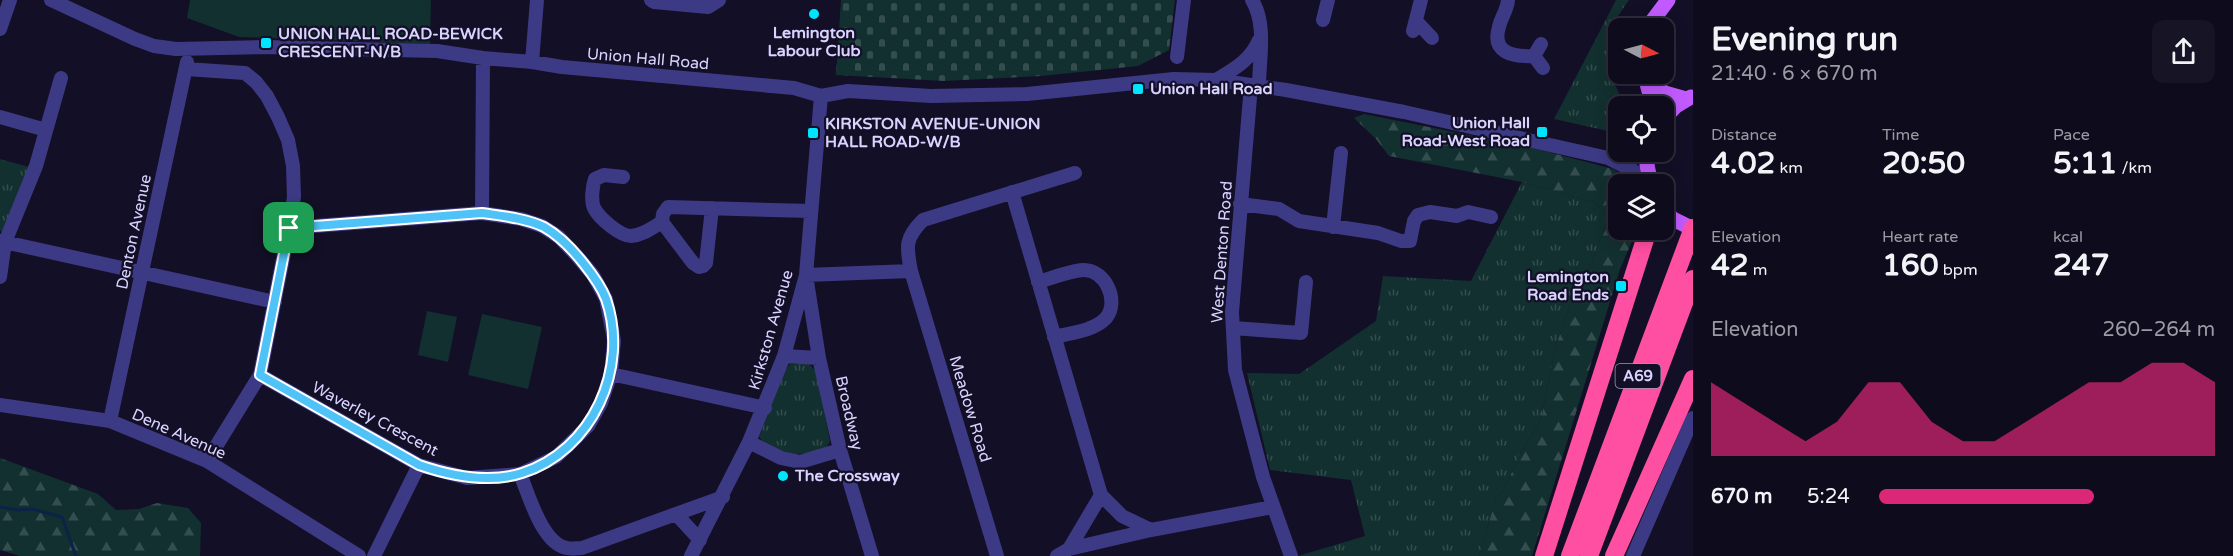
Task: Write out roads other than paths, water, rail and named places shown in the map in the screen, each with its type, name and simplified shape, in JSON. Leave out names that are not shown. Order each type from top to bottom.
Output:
[{"type":"highway","name":"A69","points":[[1570,556],[1693,229]]},
{"type":"highway","points":[[1544,556],[1645,240]]},
{"type":"highway","name":"A69","points":[[1589,556],[1693,279]]},
{"type":"highway","points":[[1614,556],[1693,379]]},
{"type":"main road","points":[[1654,18],[1668,0]]},
{"type":"main road","points":[[1653,84],[1665,93],[1689,98]]},
{"type":"main road","points":[[1674,111],[1689,98]]},
{"type":"main road","points":[[1674,218],[1693,229]]},
{"type":"street","points":[[0,29],[10,0]]},
{"type":"street","name":"Union Hall Road","points":[[51,0],[154,46],[190,50],[267,47],[431,51],[562,67],[794,88],[821,96],[848,91],[931,96],[1027,94],[1174,78],[1216,80],[1286,90],[1404,112],[1608,158]]},
{"type":"street","points":[[532,62],[537,0]]},
{"type":"street","points":[[651,0],[708,7],[719,0]]},
{"type":"street","points":[[1177,57],[1184,0]]},
{"type":"street","name":"West Denton Road","points":[[1252,0],[1258,17],[1260,39],[1240,204],[1233,328],[1235,369],[1263,477],[1291,556]]},
{"type":"street","points":[[1323,20],[1328,0]]},
{"type":"street","points":[[1421,0],[1415,26],[1432,38]]},
{"type":"street","points":[[1508,0],[1498,29],[1497,36],[1501,48],[1507,54],[1516,56],[1537,50],[1543,68]]},
{"type":"street","points":[[1216,80],[1244,63],[1255,51],[1260,39]]},
{"type":"street","name":"Denton Avenue","points":[[110,421],[190,50]]},
{"type":"street","points":[[482,213],[483,58]]},
{"type":"street","points":[[186,69],[245,73],[267,96],[285,132],[290,148],[294,197],[260,375],[207,461]]},
{"type":"street","points":[[0,277],[2,242],[36,166],[61,78]]},
{"type":"street","name":"Kirkston Avenue","points":[[692,556],[750,442],[784,356],[806,275],[821,96]]},
{"type":"street","points":[[0,117],[46,130]]},
{"type":"street","points":[[1333,227],[1341,153]]},
{"type":"street","points":[[1616,162],[1638,174]]},
{"type":"street","name":"Meadow Road","points":[[997,556],[911,271],[907,250],[910,233],[923,220],[1075,173]]},
{"type":"street","points":[[623,177],[604,175],[595,179],[592,205],[596,211],[617,232],[629,236],[642,234],[662,222]]},
{"type":"street","points":[[1012,192],[1101,495],[1122,516],[1151,530]]},
{"type":"street","points":[[1240,204],[1279,209],[1299,221],[1378,233],[1401,242],[1410,241],[1414,221],[1418,215],[1430,212],[1457,216],[1468,212],[1491,217]]},
{"type":"street","points":[[712,208],[706,263],[704,267],[699,267],[662,222],[663,214],[668,207],[712,208],[811,211]]},
{"type":"street","name":"Waverley Crescent","points":[[260,375],[419,465],[466,478],[520,474],[556,457],[588,426],[601,403],[611,374],[614,340],[606,299],[593,275],[577,256],[559,237],[542,226],[521,219],[482,213],[289,228]]},
{"type":"street","points":[[2,242],[275,302]]},
{"type":"street","points":[[1038,282],[1084,270],[1097,273],[1106,282],[1111,303],[1107,316],[1096,326],[1054,337]]},
{"type":"street","points":[[806,275],[911,271]]},
{"type":"street","name":"Broadway","points":[[806,275],[819,358],[840,450],[872,556]]},
{"type":"street","points":[[1233,328],[1300,333],[1306,282]]},
{"type":"street","points":[[784,356],[819,358]]},
{"type":"street","points":[[611,374],[765,408]]},
{"type":"street","name":"Dene Avenue","points":[[0,405],[110,421],[207,461],[359,556]]},
{"type":"street","points":[[1633,556],[1693,418]]},
{"type":"street","points":[[750,442],[781,458],[800,462],[840,450]]},
{"type":"street","points":[[374,556],[419,465]]},
{"type":"street","points":[[520,474],[541,526],[554,542],[566,548],[582,548],[723,497]]},
{"type":"street","points":[[1063,552],[1101,495]]},
{"type":"street","points":[[1063,552],[1151,530],[1273,507]]},
{"type":"street","points":[[676,514],[700,540]]},
{"type":"waterway","points":[[0,507],[18,510],[32,509],[62,517],[76,556]]},
{"type":"place","name":"Lemington Labour Club","points":[[814,14]]},
{"type":"place","name":"UNION HALL ROAD-BEWICK CRESCENT-N/B","points":[[266,43]]},
{"type":"place","name":"Union Hall Road","points":[[1138,89]]},
{"type":"place","name":"Union Hall Road-West Road","points":[[1542,132]]},
{"type":"place","name":"KIRKSTON AVENUE-UNION HALL ROAD-W/B","points":[[813,133]]},
{"type":"place","name":"Lemington Road Ends","points":[[1621,286]]},
{"type":"place","name":"The Crossway","points":[[783,476]]}]
